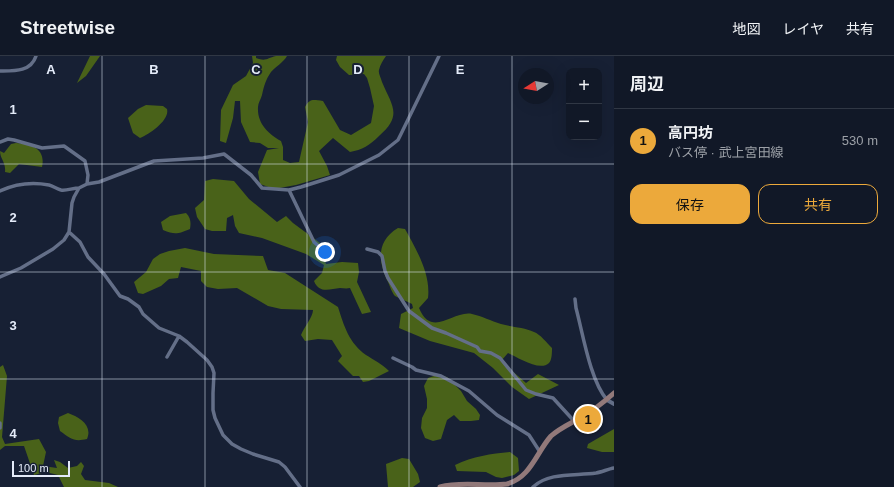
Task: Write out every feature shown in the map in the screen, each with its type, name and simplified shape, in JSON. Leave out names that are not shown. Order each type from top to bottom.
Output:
[{"type":"main road","points":[[440,487],[453,485],[506,485],[514,481],[524,474],[531,466],[548,440],[555,433],[588,414],[614,393]]},
{"type":"street","points":[[0,71],[23,70],[34,62],[36,56]]},
{"type":"street","points":[[0,191],[16,185],[36,184],[51,186],[63,190],[79,188],[154,161],[203,158],[224,154],[251,176],[262,188],[289,190],[301,187],[339,175],[379,155],[398,140],[439,56]]},
{"type":"street","points":[[0,142],[8,139],[24,142],[37,148],[60,146],[67,148],[85,161],[88,175],[87,184]]},
{"type":"street","points":[[0,277],[21,268],[53,249],[64,240],[69,232],[72,203],[79,188]]},
{"type":"street","points":[[289,190],[314,242],[323,250]]},
{"type":"street","points":[[69,232],[80,242],[88,257],[104,274],[120,296],[128,299],[139,307],[143,314],[159,328],[179,336],[193,346],[207,360],[214,373],[213,410],[223,436],[232,444],[241,449],[278,462],[285,467],[300,487]]},
{"type":"street","points":[[367,249],[378,252],[382,256],[388,278],[410,312],[432,328],[477,347],[480,351],[491,353],[500,358],[524,388],[536,394],[553,398],[574,421]]},
{"type":"street","points":[[575,299],[576,308],[598,388],[607,400],[614,404]]},
{"type":"street","points":[[167,358],[179,336]]},
{"type":"street","points":[[393,358],[416,370],[441,376],[469,391],[497,414],[529,435],[540,452]]},
{"type":"street","points":[[0,423],[0,428]]},
{"type":"street","points":[[533,487],[539,482],[551,477],[598,472],[614,468]]},
{"type":"green space","points":[[90,56],[100,56],[86,76],[77,83]]},
{"type":"green space","points":[[252,56],[256,56],[256,58],[262,60],[276,56],[287,56],[284,61],[269,75],[258,104],[258,113],[261,123],[272,135],[281,141],[283,147],[283,160],[290,163],[299,162],[308,122],[305,107],[310,101],[323,101],[340,130],[351,135],[371,123],[374,106],[367,78],[364,74],[349,75],[340,67],[336,60],[337,56],[386,56],[381,64],[379,74],[392,104],[393,116],[391,122],[386,129],[366,147],[354,151],[350,152],[333,138],[319,151],[330,175],[296,185],[274,189],[260,184],[258,172],[267,150],[279,148],[268,148],[260,143],[250,142],[241,122],[240,101],[235,101],[233,118],[226,143],[220,141],[221,110],[233,85],[246,76],[253,63]]},
{"type":"green space","points":[[146,105],[163,106],[167,109],[167,113],[165,118],[158,126],[140,138],[133,133],[128,118],[138,109]]},
{"type":"green space","points":[[16,143],[32,146],[40,152],[43,161],[42,167],[19,164],[10,173],[5,172],[5,166],[0,151],[4,153],[11,144]]},
{"type":"green space","points":[[213,179],[234,181],[249,199],[277,222],[286,216],[320,243],[326,264],[342,262],[358,263],[359,272],[357,282],[371,312],[362,314],[350,288],[325,290],[316,285],[314,281],[322,273],[324,265],[306,254],[262,238],[239,233],[235,226],[233,215],[227,218],[226,231],[212,231],[205,229],[197,217],[195,208],[204,200],[205,181]]},
{"type":"green space","points":[[186,213],[190,221],[190,229],[176,233],[163,230],[161,222],[170,216]]},
{"type":"green space","points":[[398,228],[405,229],[418,253],[425,271],[428,298],[419,308],[424,317],[430,321],[436,322],[465,314],[472,314],[501,324],[526,329],[536,333],[552,348],[549,363],[540,366],[534,365],[508,353],[501,361],[526,383],[538,374],[559,385],[529,399],[512,387],[493,368],[474,353],[430,341],[399,328],[401,314],[413,308],[412,304],[394,295],[382,267],[381,260],[381,252],[386,239]]},
{"type":"green space","points":[[185,248],[214,254],[263,256],[268,270],[285,273],[338,307],[351,340],[366,355],[389,371],[369,381],[363,382],[359,376],[353,376],[338,361],[342,356],[332,340],[318,339],[305,341],[301,335],[312,316],[313,310],[281,309],[268,306],[237,288],[218,289],[207,287],[201,281],[201,271],[181,267],[178,278],[169,279],[161,286],[143,294],[138,293],[134,282],[146,272],[153,259],[160,254]]},
{"type":"green space","points":[[3,365],[7,376],[2,437],[5,444],[39,439],[46,452],[43,466],[57,468],[54,460],[60,462],[68,468],[77,466],[81,462],[84,466],[81,474],[85,480],[109,483],[118,487],[64,487],[58,475],[46,472],[34,475],[24,446],[5,446],[0,450],[0,367]]},
{"type":"green space","points":[[437,375],[447,377],[461,391],[467,401],[480,415],[479,420],[460,421],[454,415],[447,420],[441,439],[433,441],[425,438],[421,428],[422,418],[427,408],[427,399],[424,386],[428,378]]},
{"type":"green space","points":[[68,413],[80,419],[87,426],[87,439],[73,439],[60,431],[58,423],[59,417]]},
{"type":"green space","points":[[614,429],[614,452],[602,452],[587,448],[588,444]]},
{"type":"green space","points":[[510,452],[518,458],[519,471],[514,475],[502,478],[486,472],[457,471],[455,465],[475,457]]},
{"type":"green space","points":[[402,458],[409,459],[418,474],[420,482],[413,487],[388,487],[386,464]]},
{"type":"place","name":"高円坊","points":[[588,419]]}]
